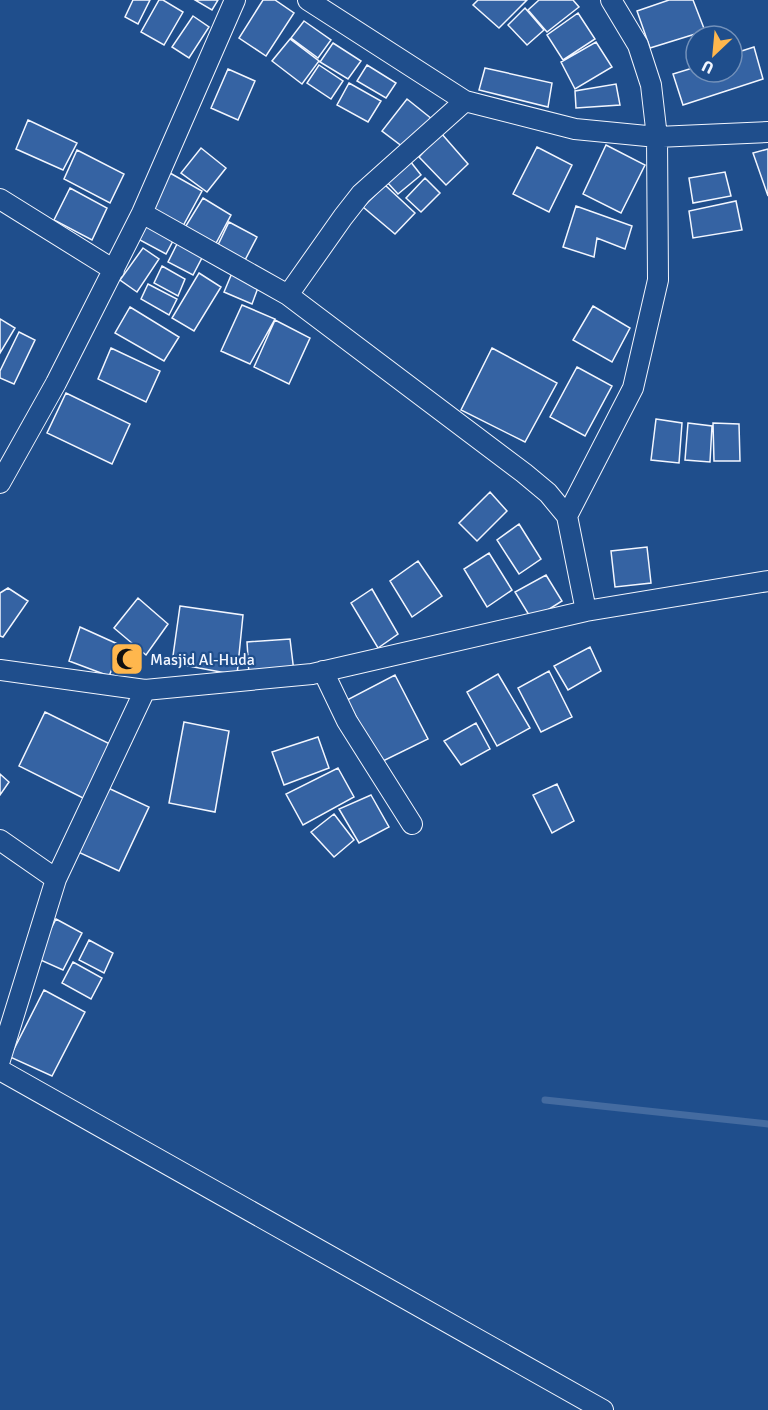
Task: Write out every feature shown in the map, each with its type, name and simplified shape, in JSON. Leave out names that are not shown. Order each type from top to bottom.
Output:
[{"type":"street","points":[[0,483],[56,383],[142,213],[235,0]]},
{"type":"street","points":[[308,0],[465,101],[575,129],[657,137],[768,132]]},
{"type":"street","points":[[567,516],[633,388],[658,280],[657,137],[651,85],[638,45],[611,0]]},
{"type":"street","points":[[288,295],[361,194],[465,101]]},
{"type":"street","points":[[0,199],[114,270]]},
{"type":"street","points":[[142,213],[288,295],[525,473],[548,493],[567,516],[586,610]]},
{"type":"street","points":[[0,670],[145,690],[323,671],[586,610],[768,581]]},
{"type":"street","points":[[323,671],[346,721],[412,825]]},
{"type":"street","points":[[0,1059],[56,879],[145,690]]},
{"type":"street","points":[[0,840],[56,879]]},
{"type":"street","points":[[0,1070],[603,1410]]},
{"type":"building","points":[[133,0],[150,0],[138,24],[125,17]]},
{"type":"building","points":[[159,0],[183,12],[164,45],[141,32]]},
{"type":"building","points":[[195,0],[218,0],[212,10]]},
{"type":"building","points":[[263,0],[275,0],[294,13],[266,56],[239,38]]},
{"type":"building","points":[[478,0],[527,0],[499,28],[473,5]]},
{"type":"building","points":[[539,0],[573,0],[579,7],[547,32],[528,10]]},
{"type":"building","points":[[669,0],[693,0],[702,24],[684,24],[684,37],[650,48],[637,11]]},
{"type":"building","points":[[525,8],[544,30],[527,45],[508,25]]},
{"type":"building","points":[[578,13],[595,39],[563,60],[547,35]]},
{"type":"building","points":[[193,16],[209,27],[189,58],[172,47]]},
{"type":"building","points":[[304,21],[331,40],[318,58],[291,38]]},
{"type":"building","points":[[290,39],[319,61],[302,84],[272,61]]},
{"type":"building","points":[[596,42],[612,67],[575,89],[561,62]]},
{"type":"building","points":[[333,43],[361,61],[348,79],[320,62]]},
{"type":"building","points":[[754,47],[763,79],[683,105],[673,74],[684,71],[684,84],[744,84],[744,50]]},
{"type":"building","points":[[319,65],[343,81],[331,99],[307,83]]},
{"type":"building","points":[[367,65],[396,83],[386,98],[357,81]]},
{"type":"building","points":[[485,68],[552,83],[548,107],[479,90]]},
{"type":"building","points":[[228,69],[255,81],[238,120],[211,108]]},
{"type":"building","points":[[349,83],[381,101],[368,122],[337,105]]},
{"type":"building","points":[[616,84],[620,105],[576,108],[575,91]]},
{"type":"building","points":[[407,99],[432,119],[407,150],[382,131]]},
{"type":"building","points":[[28,120],[77,143],[63,170],[16,149]]},
{"type":"building","points":[[441,133],[468,164],[446,185],[419,157]]},
{"type":"building","points":[[606,145],[645,165],[621,213],[583,194]]},
{"type":"building","points":[[537,147],[572,165],[549,212],[513,194]]},
{"type":"building","points":[[201,148],[226,168],[207,192],[181,173]]},
{"type":"building","points":[[768,149],[768,196],[753,153]]},
{"type":"building","points":[[77,150],[124,174],[110,203],[64,179]]},
{"type":"building","points":[[410,161],[421,175],[398,194],[387,182]]},
{"type":"building","points":[[725,172],[731,196],[693,203],[689,178]]},
{"type":"building","points":[[170,173],[202,191],[183,226],[150,210]]},
{"type":"building","points":[[425,178],[440,193],[421,212],[406,198]]},
{"type":"building","points":[[385,185],[415,213],[395,234],[363,207]]},
{"type":"building","points":[[70,188],[107,208],[92,240],[54,220]]},
{"type":"building","points":[[203,198],[231,215],[214,247],[184,229]]},
{"type":"building","points":[[736,201],[742,230],[693,238],[689,211]]},
{"type":"building","points":[[576,206],[632,226],[625,249],[597,238],[594,257],[563,247]]},
{"type":"building","points":[[147,222],[175,237],[166,254],[138,239]]},
{"type":"building","points":[[229,222],[257,237],[244,262],[217,247]]},
{"type":"building","points":[[179,240],[204,254],[193,275],[168,262]]},
{"type":"building","points":[[143,248],[159,259],[137,292],[120,280]]},
{"type":"building","points":[[162,266],[185,279],[178,296],[154,283]]},
{"type":"building","points":[[199,273],[221,287],[194,331],[172,318]]},
{"type":"building","points":[[232,273],[259,285],[252,304],[224,292]]},
{"type":"building","points":[[148,284],[177,299],[169,315],[141,299]]},
{"type":"building","points":[[242,305],[275,319],[250,364],[221,351]]},
{"type":"building","points":[[593,306],[630,328],[612,362],[573,340]]},
{"type":"building","points":[[130,307],[179,337],[164,361],[115,333]]},
{"type":"building","points":[[0,319],[15,328],[0,353]]},
{"type":"building","points":[[275,320],[310,338],[289,384],[254,367]]},
{"type":"building","points":[[19,332],[35,340],[14,384],[0,378],[0,371]]},
{"type":"building","points":[[111,348],[160,371],[146,402],[98,379]]},
{"type":"building","points":[[492,348],[557,383],[525,442],[461,410]]},
{"type":"building","points":[[577,367],[612,386],[585,436],[550,417]]},
{"type":"building","points":[[66,393],[130,424],[112,464],[47,433]]},
{"type":"building","points":[[656,419],[682,423],[679,463],[651,460]]},
{"type":"building","points":[[688,423],[712,426],[710,462],[685,460]]},
{"type":"building","points":[[713,423],[739,424],[740,461],[714,461]]},
{"type":"building","points":[[490,492],[507,511],[477,541],[459,523]]},
{"type":"building","points":[[519,524],[541,559],[519,574],[497,540]]},
{"type":"building","points":[[647,547],[651,583],[615,587],[611,551]]},
{"type":"building","points":[[489,553],[512,590],[487,607],[464,569]]},
{"type":"building","points":[[418,561],[442,596],[412,617],[390,581]]},
{"type":"building","points":[[546,575],[562,601],[532,620],[515,592]]},
{"type":"building","points":[[8,588],[28,601],[3,637],[0,636],[0,593]]},
{"type":"building","points":[[372,589],[398,634],[378,648],[351,603]]},
{"type":"building","points":[[138,598],[168,624],[146,655],[114,628]]},
{"type":"building","points":[[180,606],[243,615],[237,675],[172,663]]},
{"type":"building","points":[[80,627],[122,646],[109,676],[69,661]]},
{"type":"building","points":[[290,639],[294,672],[249,674],[247,642]]},
{"type":"building","points":[[590,647],[601,671],[568,690],[554,666]]},
{"type":"building","points":[[549,671],[572,717],[541,732],[518,688]]},
{"type":"building","points":[[498,674],[530,728],[497,746],[467,692]]},
{"type":"building","points":[[395,675],[428,739],[381,762],[347,700]]},
{"type":"building","points":[[45,712],[110,744],[83,798],[19,766]]},
{"type":"building","points":[[184,722],[229,731],[215,812],[169,803]]},
{"type":"building","points":[[476,723],[490,749],[461,765],[444,741]]},
{"type":"building","points":[[318,737],[329,768],[284,785],[272,752]]},
{"type":"building","points":[[338,768],[354,797],[303,825],[286,794]]},
{"type":"building","points":[[0,774],[9,782],[0,795]]},
{"type":"building","points":[[557,784],[574,821],[552,833],[533,795]]},
{"type":"building","points":[[106,787],[149,807],[119,871],[76,851]]},
{"type":"building","points":[[371,795],[389,827],[359,843],[339,809]]},
{"type":"building","points":[[334,814],[354,840],[334,857],[311,832]]},
{"type":"building","points":[[56,919],[82,933],[63,970],[36,958]]},
{"type":"building","points":[[89,940],[113,953],[104,973],[79,960]]},
{"type":"building","points":[[73,962],[102,978],[91,999],[62,983]]},
{"type":"building","points":[[44,990],[85,1012],[52,1076],[10,1057]]},
{"type":"waterway","points":[[545,1100],[768,1124]]},
{"type":"place","name":"Masjid Al-Huda","points":[[127,659]]}]
